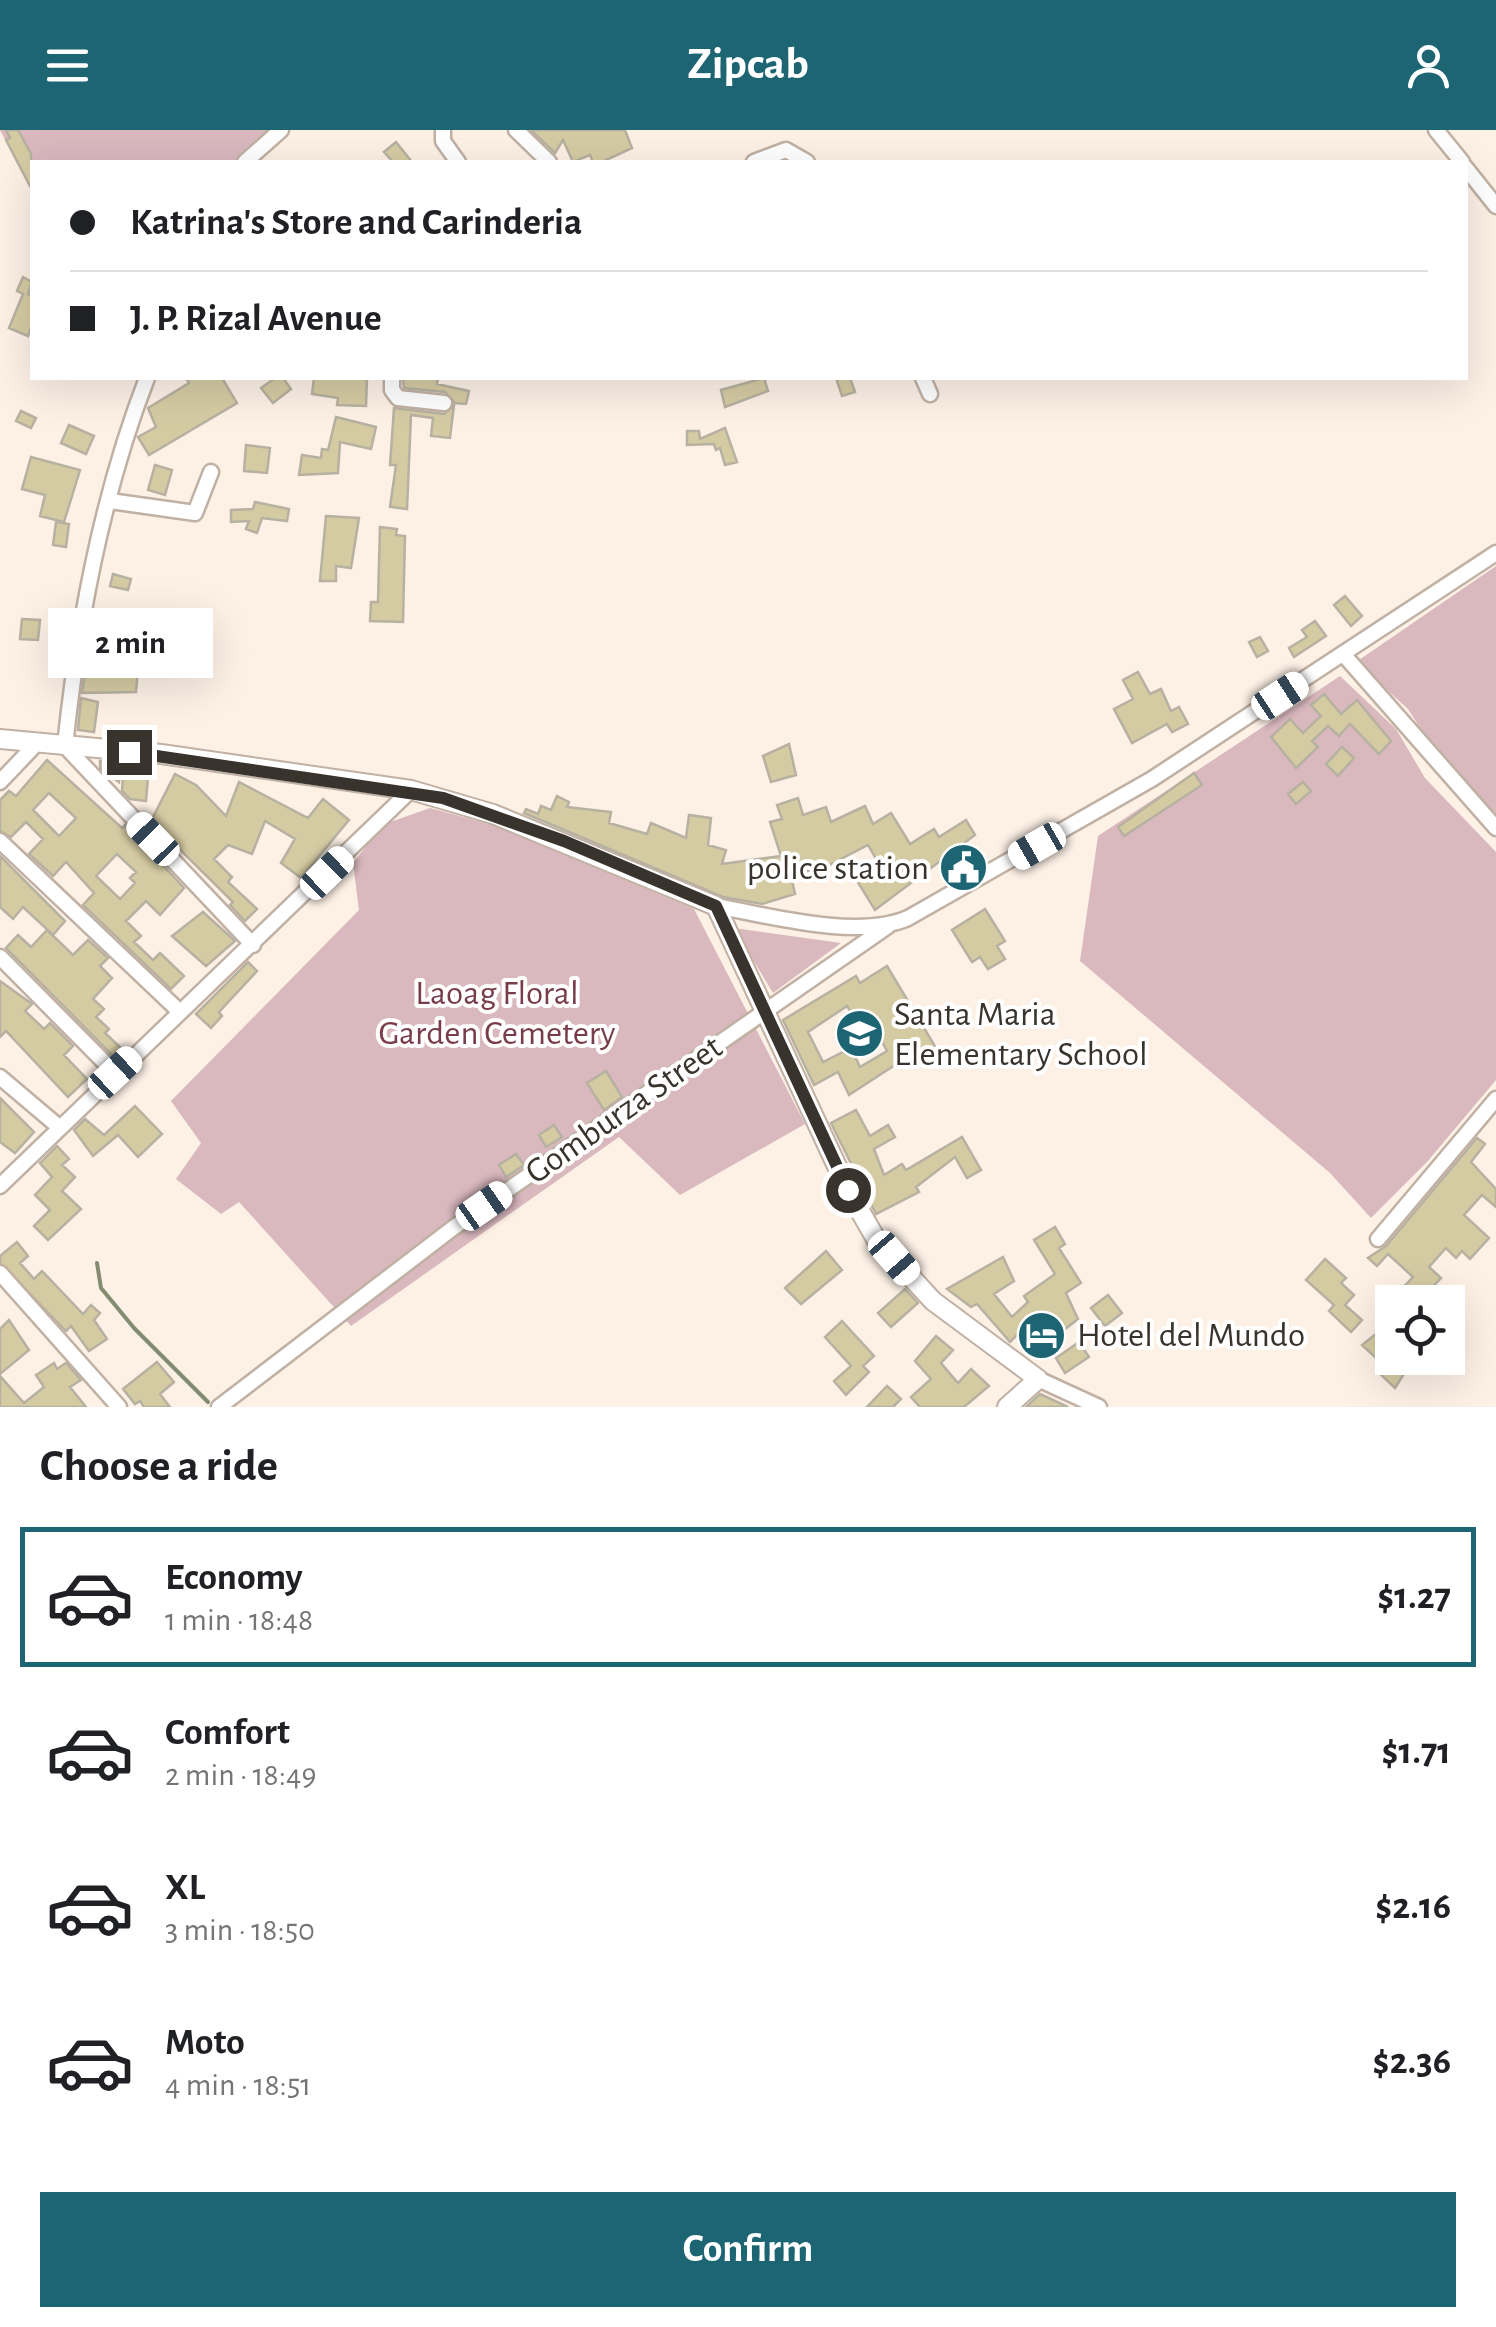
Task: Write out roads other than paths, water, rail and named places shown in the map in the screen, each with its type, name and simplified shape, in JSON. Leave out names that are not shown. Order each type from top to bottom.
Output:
[{"type":"main road","points":[[0,739],[161,754],[411,790],[493,814],[716,906],[768,1010],[848,1190],[876,1239],[933,1301],[1038,1379],[1007,1407]]},
{"type":"street","points":[[247,160],[281,130]]},
{"type":"street","points":[[443,130],[442,141],[456,160]]},
{"type":"street","points":[[516,130],[547,160]]},
{"type":"street","points":[[1436,130],[1459,160]]},
{"type":"street","points":[[759,160],[786,150],[803,160]]},
{"type":"street","points":[[1468,171],[1496,206]]},
{"type":"street","points":[[146,380],[128,427],[78,632],[64,746],[254,945]]},
{"type":"street","points":[[392,380],[392,390],[398,398],[444,404]]},
{"type":"street","points":[[923,380],[930,394]]},
{"type":"street","points":[[110,501],[195,513],[211,472]]},
{"type":"street","name":"Gomburza Street","points":[[219,1407],[453,1228],[888,926],[1152,779],[1496,553]]},
{"type":"street","points":[[1344,656],[1496,828]]},
{"type":"street","points":[[0,782],[37,743]]},
{"type":"street","points":[[0,1186],[411,790]]},
{"type":"street","points":[[0,841],[180,1012]]},
{"type":"street","points":[[716,906],[804,921],[888,926]]},
{"type":"street","points":[[0,958],[115,1073]]},
{"type":"street","points":[[0,1078],[59,1126]]},
{"type":"street","points":[[1378,1240],[1496,1099]]},
{"type":"street","points":[[0,1273],[119,1407]]},
{"type":"street","points":[[1038,1379],[1098,1407]]},
{"type":"waterway","points":[[97,1263],[101,1288],[134,1328],[208,1402]]},
{"type":"place","name":"police station","points":[[964,868]]},
{"type":"place","name":"Santa Maria Elementary School","points":[[859,1034]]},
{"type":"place","name":"Hotel del Mundo","points":[[1042,1335]]},
{"type":"park label","name":"Laoag Floral Garden Cemetery","points":[[497,1013]]}]
